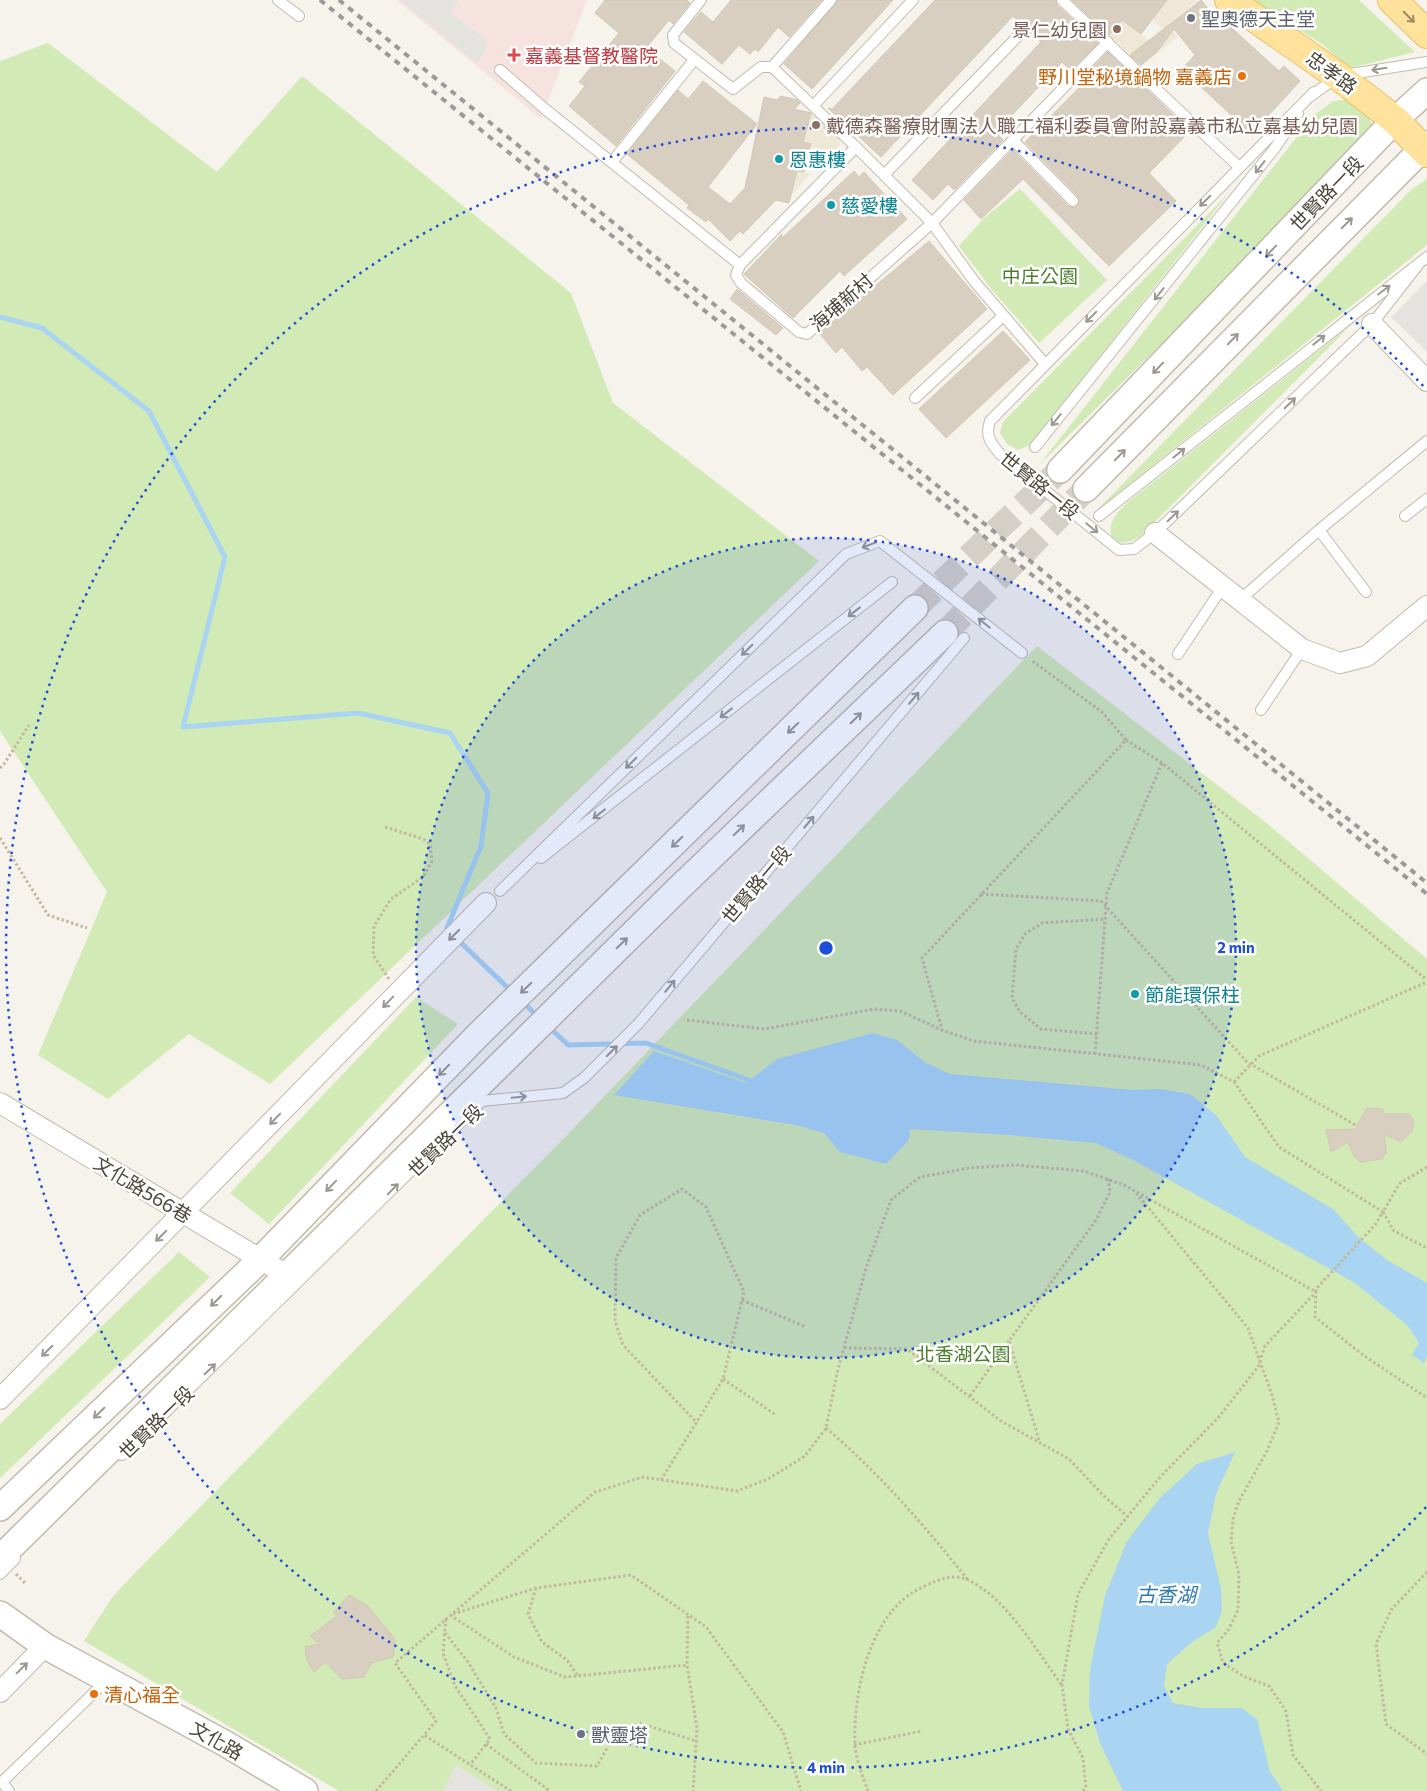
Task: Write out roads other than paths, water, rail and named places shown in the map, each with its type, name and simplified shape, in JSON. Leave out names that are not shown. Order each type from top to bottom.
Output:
[{"type":"main road","name":"忠孝路","points":[[1229,0],[1338,76],[1395,120],[1425,149]]},
{"type":"main road","points":[[1392,0],[1427,34]]},
{"type":"street","name":"世賢路一段","points":[[1060,470],[1395,120],[1427,91]]},
{"type":"street","name":"世賢路一段","points":[[1086,489],[1425,149]]},
{"type":"street","points":[[1372,324],[1427,381]]},
{"type":"street","points":[[1155,533],[1302,649],[1340,664],[1367,656],[1427,606]]},
{"type":"street","points":[[0,1508],[260,1259],[478,1035],[915,608]]},
{"type":"street","name":"世賢路一段","points":[[11,1555],[285,1274],[506,1059],[587,977],[955,636]]},
{"type":"street","points":[[0,1399],[183,1214],[421,967],[493,897]]},
{"type":"street","name":"文化路566巷","points":[[0,1103],[285,1274]]},
{"type":"street","name":"文化路","points":[[0,1614],[46,1646],[226,1744],[305,1791]]},
{"type":"street","points":[[0,1692],[46,1646]]},
{"type":"lane","points":[[278,0],[299,16]]},
{"type":"lane","points":[[701,0],[673,35],[674,43],[733,89],[761,68],[772,67],[831,0]]},
{"type":"lane","points":[[814,106],[913,0]]},
{"type":"lane","points":[[1062,0],[1239,167]]},
{"type":"lane","points":[[884,175],[1020,34]]},
{"type":"lane","name":"海埔新村","points":[[740,265],[736,275],[741,282],[799,332],[807,334],[932,223],[1108,42]]},
{"type":"lane","points":[[612,162],[694,60]]},
{"type":"lane","name":"世賢路一段","points":[[1418,265],[1372,324],[1155,533],[1134,549],[1119,550],[1000,454],[988,440],[987,431],[990,421],[1314,92],[1338,76],[1427,62]]},
{"type":"lane","points":[[772,67],[856,146],[932,223],[1002,317],[1045,364]]},
{"type":"lane","points":[[500,70],[545,109],[740,265],[856,146]]},
{"type":"lane","name":"世賢路一段","points":[[1035,447],[1275,148],[1314,92]]},
{"type":"lane","points":[[1013,140],[1074,201]]},
{"type":"lane","name":"世賢路一段","points":[[1100,516],[1345,320],[1427,257]]},
{"type":"lane","points":[[915,398],[1002,317]]},
{"type":"lane","points":[[1241,600],[1319,530],[1427,441]]},
{"type":"lane","points":[[1406,516],[1427,499]]},
{"type":"lane","points":[[1319,530],[1366,592]]},
{"type":"lane","points":[[493,897],[846,554],[880,541],[1022,653]]},
{"type":"lane","points":[[493,897],[892,582]]},
{"type":"lane","points":[[1178,654],[1224,586]]},
{"type":"lane","name":"世賢路一段","points":[[114,1462],[482,1101],[564,1093],[584,1078],[639,1023],[955,636]]},
{"type":"lane","points":[[1261,710],[1302,649]]},
{"type":"lane","name":"世賢路一段","points":[[0,1574],[11,1555]]},
{"type":"lane","points":[[9,1791],[2,1782],[108,1679]]},
{"type":"water","points":[[873,1033],[897,1040],[926,1063],[950,1074],[1133,1090],[1160,1089],[1190,1094],[1216,1115],[1245,1157],[1333,1209],[1358,1237],[1387,1260],[1427,1283],[1427,1357],[1424,1363],[1412,1355],[1419,1343],[1408,1326],[1355,1283],[1135,1161],[1096,1143],[910,1129],[909,1140],[886,1164],[840,1152],[824,1133],[795,1125],[614,1095],[654,1051],[746,1083],[777,1059]]},
{"type":"water","name":"古香湖","points":[[1235,1452],[1216,1494],[1208,1533],[1221,1589],[1222,1610],[1216,1627],[1192,1642],[1167,1664],[1164,1686],[1173,1703],[1202,1708],[1241,1708],[1257,1719],[1270,1772],[1283,1791],[1123,1791],[1100,1743],[1089,1706],[1090,1670],[1105,1596],[1127,1541],[1160,1498],[1197,1464]]},
{"type":"waterway","points":[[0,317],[42,328],[149,411],[225,557],[183,727],[358,713],[450,733],[488,793],[481,846],[447,928],[451,933]]},
{"type":"waterway","points":[[457,939],[512,992]]},
{"type":"waterway","points":[[522,1001],[539,1018]]},
{"type":"waterway","points":[[549,1027],[568,1045],[646,1043],[754,1082]]},
{"type":"tunnel","points":[[915,608],[1060,470]]},
{"type":"tunnel","points":[[945,633],[1086,489]]},
{"type":"railway","points":[[320,0],[1427,894]]},
{"type":"railway","points":[[339,0],[1427,883]]},
{"type":"place","name":"聖奧德天主堂","points":[[1191,18]]},
{"type":"place","name":"景仁幼兒園","points":[[1117,29]]},
{"type":"place","name":"嘉義基督教醫院","points":[[514,55]]},
{"type":"place","name":"野川堂秘境鍋物 嘉義店","points":[[1242,76]]},
{"type":"place","name":"戴德森醫療財團法人職工福利委員會附設嘉義市私立嘉基幼兒園","points":[[816,125]]},
{"type":"place","name":"恩惠樓","points":[[779,159]]},
{"type":"place","name":"慈愛樓","points":[[831,205]]},
{"type":"place","name":"節能環保柱","points":[[1135,994]]},
{"type":"place","name":"清心福全","points":[[94,1694]]},
{"type":"place","name":"獸靈塔","points":[[581,1734]]},
{"type":"park label","name":"中庄公園","points":[[1040,275]]},
{"type":"park label","name":"北香湖公園","points":[[963,1353]]}]
